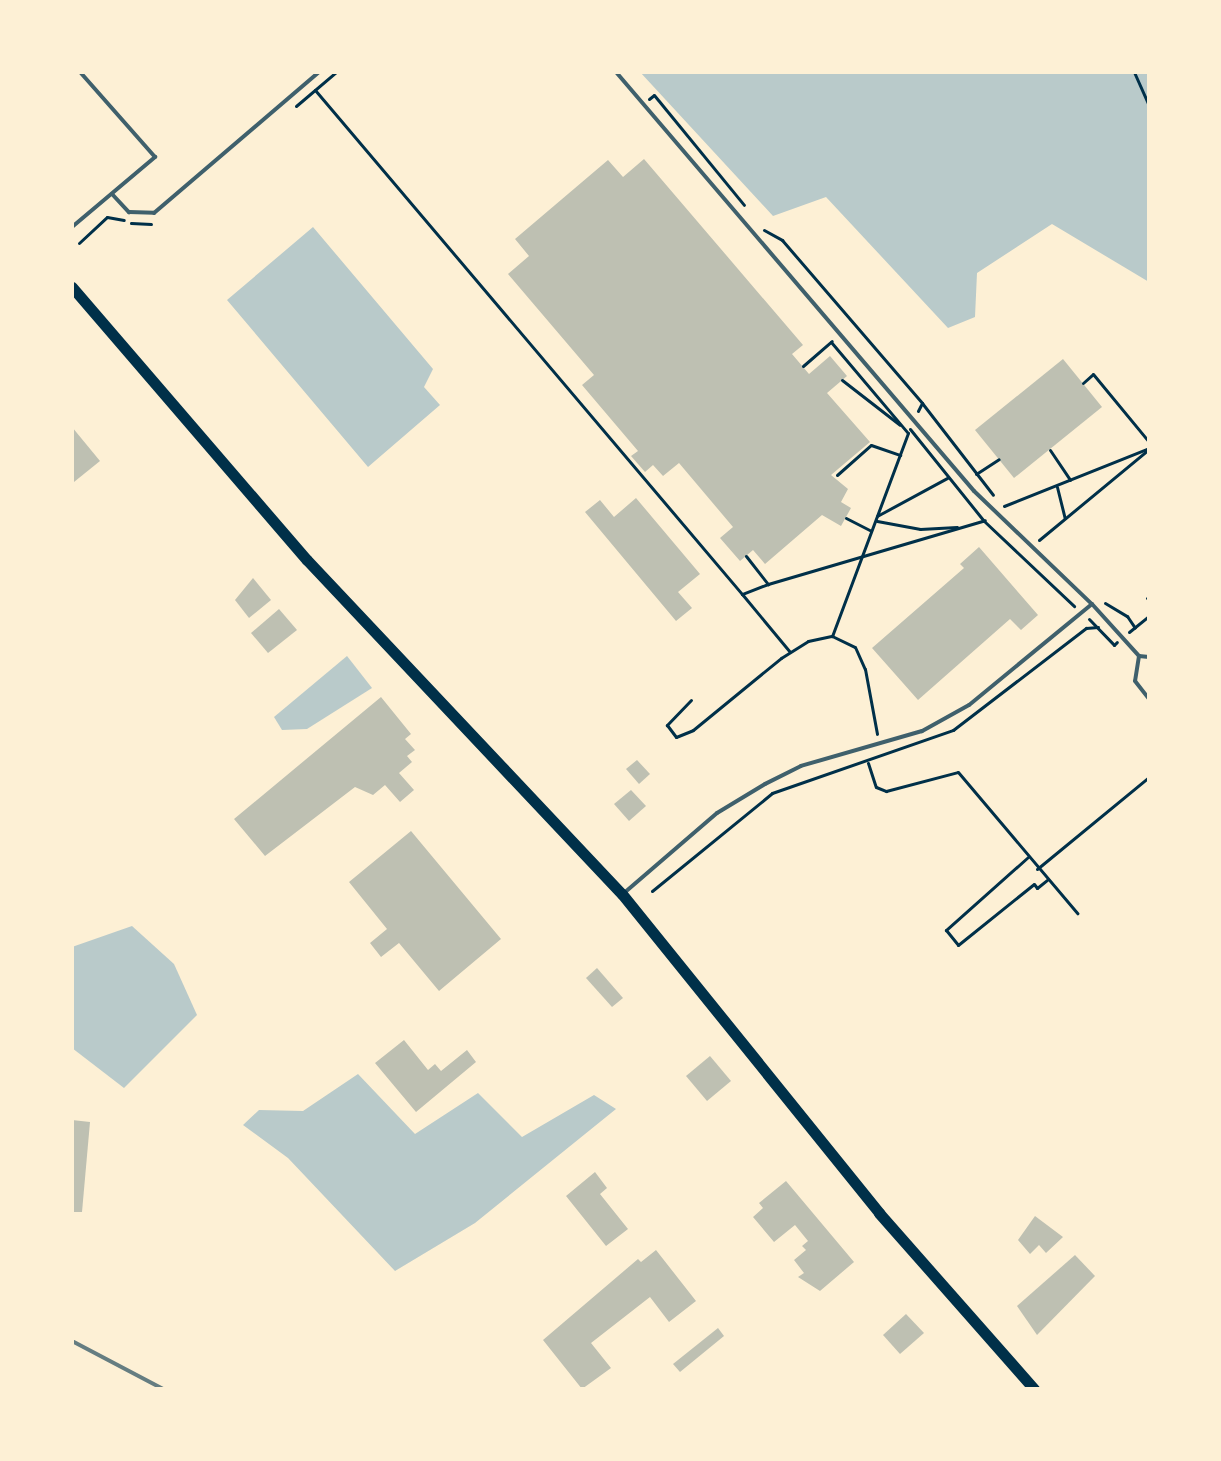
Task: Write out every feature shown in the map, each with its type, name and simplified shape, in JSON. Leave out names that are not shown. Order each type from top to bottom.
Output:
[{"type":"main road","points":[[72,287],[307,560],[622,894],[879,1213],[1034,1389]]},
{"type":"lane","points":[[72,227],[155,157],[80,72]]},
{"type":"lane","points":[[112,194],[129,212],[154,213],[319,72]]},
{"type":"lane","points":[[616,72],[995,513],[1092,604],[1139,656],[1149,657]]},
{"type":"lane","points":[[622,894],[741,797],[801,766],[922,731],[969,705],[1092,604]]},
{"type":"lane","points":[[1139,656],[1135,681],[1149,699]]},
{"type":"path","points":[[1134,72],[1149,105]]},
{"type":"path","points":[[315,90],[790,652]]},
{"type":"path","points":[[803,366],[853,323]]},
{"type":"path","points":[[831,342],[908,433],[832,636]]},
{"type":"path","points":[[1083,383],[1093,374],[1149,446]]},
{"type":"path","points":[[842,380],[903,427]]},
{"type":"path","points":[[922,403],[1012,515]]},
{"type":"path","points":[[837,475],[871,445],[900,455]]},
{"type":"path","points":[[742,594],[964,526],[1149,446]]},
{"type":"path","points":[[1039,540],[1149,446]]},
{"type":"path","points":[[1050,450],[1070,480]]},
{"type":"path","points":[[976,474],[999,459]]},
{"type":"path","points":[[876,518],[947,478]]},
{"type":"path","points":[[1056,485],[1065,518]]},
{"type":"path","points":[[846,518],[871,531]]},
{"type":"path","points":[[876,518],[920,529],[964,526]]},
{"type":"path","points":[[1030,532],[1046,547]]},
{"type":"path","points":[[746,556],[768,584]]},
{"type":"path","points":[[1100,598],[1127,616],[1135,628]]},
{"type":"path","points":[[691,700],[670,719],[669,733],[676,737],[693,730],[790,652],[808,641],[832,636],[855,647],[865,669],[883,758]]},
{"type":"path","points":[[868,763],[876,787],[886,791],[958,772],[1077,913]]},
{"type":"path","points":[[1037,869],[1149,777]]},
{"type":"path","points":[[1028,857],[946,930],[958,945],[1034,884],[1037,888],[1047,880]]},
{"type":"shaded area","points":[[640,72],[1149,72],[1149,282],[1052,224],[977,273],[975,317],[948,328],[826,197],[773,216]]},
{"type":"shaded area","points":[[313,227],[433,369],[424,387],[440,405],[368,467],[227,300]]},
{"type":"shaded area","points":[[347,656],[372,688],[307,729],[282,730],[274,717]]},
{"type":"shaded area","points":[[132,926],[174,964],[197,1015],[124,1088],[72,1048],[72,947]]},
{"type":"shaded area","points":[[358,1074],[415,1134],[478,1093],[522,1137],[594,1095],[616,1109],[475,1223],[395,1271],[288,1158],[243,1125],[259,1110],[303,1111]]},
{"type":"building","points":[[644,159],[803,345],[792,354],[809,374],[830,356],[847,376],[827,393],[870,442],[831,475],[848,489],[841,502],[851,508],[841,526],[822,515],[765,564],[753,550],[740,561],[720,538],[733,527],[679,463],[663,476],[653,465],[645,472],[631,456],[638,451],[582,385],[594,375],[508,274],[529,256],[515,239],[608,160],[623,177]]},
{"type":"building","points":[[1063,359],[1102,407],[1014,478],[975,430]]},
{"type":"building","points":[[72,427],[100,461],[74,482],[72,479]]},
{"type":"building","points":[[636,498],[700,574],[678,592],[692,608],[676,621],[585,512],[600,500],[614,517]]},
{"type":"building","points":[[979,547],[1038,615],[1021,630],[1010,619],[918,700],[872,648],[964,568],[960,564]]},
{"type":"building","points":[[253,578],[271,600],[249,618],[235,600]]},
{"type":"building","points":[[279,609],[297,630],[268,653],[251,633]]},
{"type":"building","points":[[381,697],[411,734],[405,739],[415,750],[407,756],[412,762],[399,773],[414,790],[400,802],[385,785],[373,795],[355,787],[265,856],[234,819]]},
{"type":"building","points":[[637,760],[650,774],[639,784],[626,769]]},
{"type":"building","points":[[631,790],[646,806],[629,821],[614,804]]},
{"type":"building","points":[[411,831],[501,939],[439,991],[399,943],[381,957],[370,943],[387,929],[349,882]]},
{"type":"building","points":[[597,968],[623,998],[612,1007],[586,978]]},
{"type":"building","points":[[404,1040],[428,1070],[435,1064],[441,1071],[467,1050],[476,1062],[416,1112],[375,1063]]},
{"type":"building","points":[[710,1056],[731,1081],[707,1101],[686,1076]]},
{"type":"building","points":[[72,1120],[90,1122],[82,1212],[72,1212]]},
{"type":"building","points":[[595,1172],[607,1188],[600,1194],[628,1229],[606,1246],[566,1196]]},
{"type":"building","points":[[786,1181],[854,1262],[820,1291],[798,1277],[804,1273],[794,1260],[806,1250],[802,1246],[808,1241],[795,1225],[774,1242],[753,1217],[763,1208],[759,1203]]},
{"type":"building","points":[[1035,1216],[1063,1237],[1046,1253],[1039,1245],[1030,1254],[1018,1240]]},
{"type":"building","points":[[656,1250],[696,1301],[669,1322],[650,1297],[591,1343],[611,1368],[582,1389],[543,1340],[638,1259],[641,1262]]},
{"type":"building","points":[[1075,1255],[1095,1276],[1037,1335],[1017,1306]]},
{"type":"building","points":[[906,1314],[924,1333],[900,1354],[883,1335]]},
{"type":"building","points":[[718,1328],[724,1336],[680,1372],[673,1364]]},
{"type":"railway","points":[[72,1341],[163,1389]]}]
